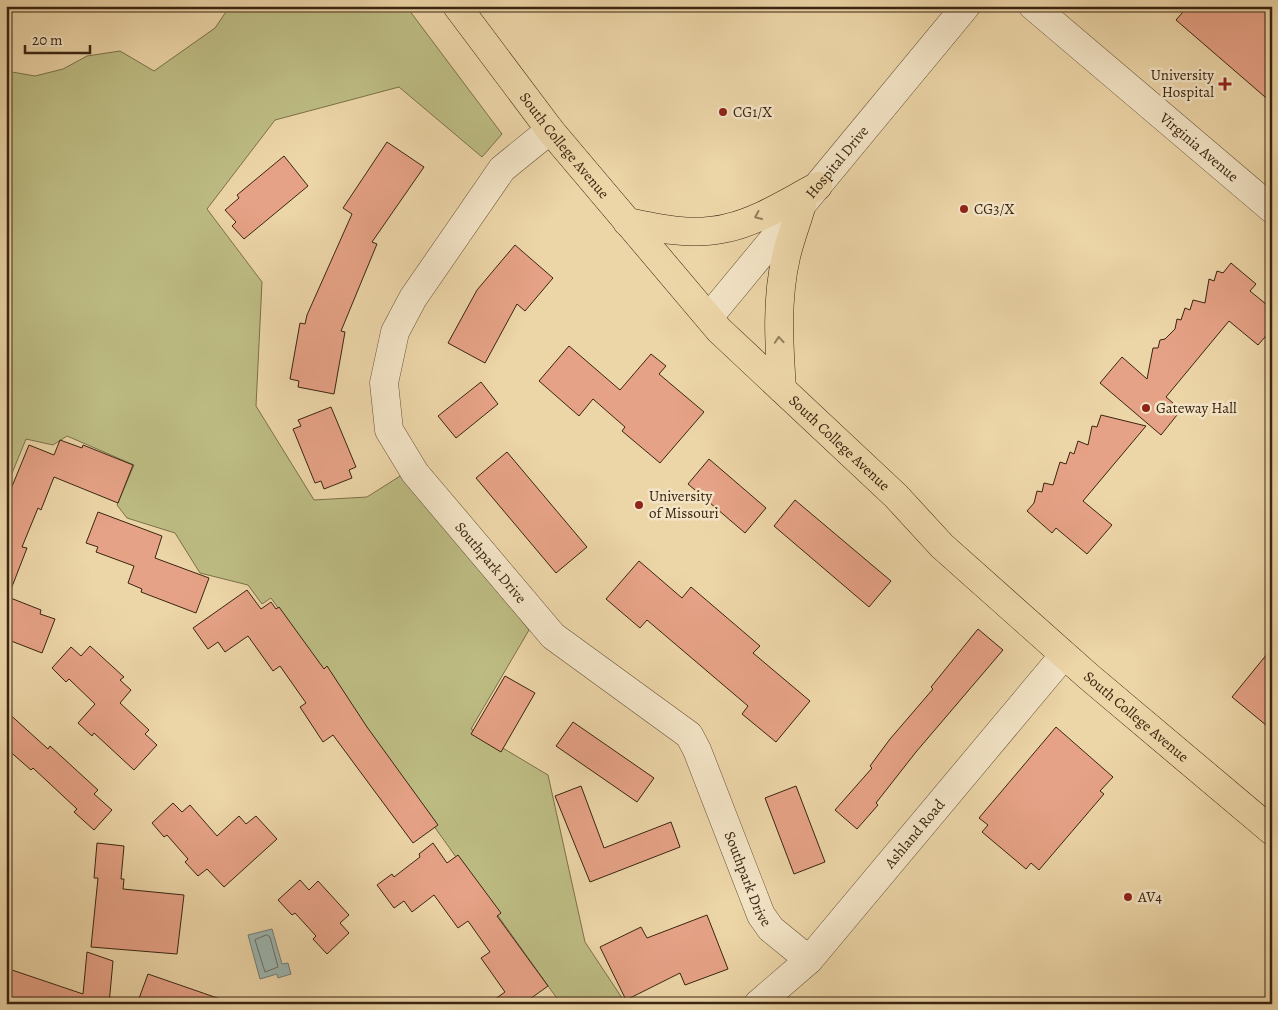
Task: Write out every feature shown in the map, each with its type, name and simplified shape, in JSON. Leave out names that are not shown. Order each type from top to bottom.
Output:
[{"type":"main road","name":"South College Avenue","points":[[457,6],[550,130],[708,318],[896,496],[942,546],[1064,655],[1272,831]]},
{"type":"main road","points":[[627,222],[684,231],[726,228],[810,195]]},
{"type":"main road","points":[[782,388],[778,326],[786,256],[810,195]]},
{"type":"street","name":"Hospital Drive","points":[[708,318],[966,6]]},
{"type":"street","name":"Virginia Avenue","points":[[1034,6],[1272,209]]},
{"type":"street","name":"Southpark Drive","points":[[550,130],[502,169],[413,298],[394,332],[384,383],[389,430],[414,473],[553,636],[689,735],[701,759],[761,914],[771,929],[809,960]]},
{"type":"street","name":"Ashland Road","points":[[758,1004],[809,960],[1064,655]]},
{"type":"shaded area","points":[[230,6],[406,6],[502,134],[482,157],[399,87],[275,120],[207,209],[262,282],[256,406],[314,500],[367,497],[405,473],[529,630],[471,729],[548,775],[585,942],[626,1004],[561,1004],[271,598],[262,604],[248,585],[200,573],[175,533],[127,518],[117,505],[134,465],[67,436],[53,445],[26,439],[6,488],[6,71],[35,76],[63,69],[87,56],[120,51],[154,71],[215,28]]},
{"type":"water","points":[[272,929],[282,964],[288,963],[291,974],[278,978],[277,974],[260,979],[248,935]]},
{"type":"building","points":[[1188,6],[1272,6],[1272,103],[1176,20]]},
{"type":"building","points":[[387,142],[424,167],[372,242],[377,244],[341,331],[345,332],[334,394],[298,387],[299,381],[290,379],[300,323],[305,324],[307,315],[352,214],[343,208]]},
{"type":"building","points":[[284,156],[308,186],[244,239],[232,226],[236,222],[225,210],[239,198],[237,195]]},
{"type":"building","points":[[515,245],[553,278],[525,311],[517,304],[485,363],[448,343],[477,290]]},
{"type":"building","points":[[1231,263],[1256,284],[1250,291],[1272,309],[1272,329],[1258,345],[1229,321],[1166,397],[1181,410],[1161,435],[1100,383],[1122,357],[1147,379],[1153,348],[1158,348],[1160,340],[1165,339],[1175,329],[1177,319],[1181,320],[1185,308],[1190,310],[1193,300],[1205,303],[1209,279],[1214,281],[1217,271],[1223,273]]},
{"type":"building","points":[[569,346],[620,390],[651,354],[666,366],[659,374],[704,412],[660,463],[622,431],[625,427],[593,399],[579,416],[539,381]]},
{"type":"building","points":[[481,382],[498,404],[456,438],[438,416]]},
{"type":"building","points":[[331,407],[356,467],[349,470],[352,478],[324,489],[321,481],[315,483],[293,429],[301,426],[298,420]]},
{"type":"building","points":[[1101,415],[1146,426],[1083,501],[1112,525],[1087,554],[1056,528],[1052,533],[1027,511],[1034,503],[1037,491],[1042,492],[1044,483],[1053,485],[1060,462],[1066,464],[1070,452],[1074,454],[1078,441],[1088,445],[1092,426],[1097,427]]},
{"type":"building","points":[[60,440],[82,448],[83,445],[133,465],[118,503],[54,477],[41,510],[38,508],[22,547],[27,548],[8,597],[41,610],[40,614],[55,619],[42,653],[6,639],[6,501],[29,445],[54,455]]},
{"type":"building","points":[[507,452],[587,547],[556,573],[476,478]]},
{"type":"building","points":[[709,459],[766,508],[745,533],[688,484]]},
{"type":"building","points":[[795,500],[891,581],[869,607],[774,526]]},
{"type":"building","points":[[98,512],[162,536],[155,558],[209,578],[196,613],[141,592],[142,589],[128,583],[134,566],[96,552],[98,547],[86,543]]},
{"type":"building","points":[[639,561],[682,598],[691,587],[760,646],[753,653],[810,701],[776,742],[742,714],[748,706],[647,620],[640,628],[606,599]]},
{"type":"building","points":[[247,590],[261,609],[271,602],[276,609],[279,607],[324,669],[327,666],[367,727],[438,825],[413,843],[333,735],[323,742],[300,707],[306,703],[280,666],[273,671],[248,636],[225,652],[218,642],[208,649],[193,628]]},
{"type":"building","points":[[978,629],[1003,650],[916,752],[876,803],[878,805],[857,829],[835,810],[872,768],[870,766],[890,739],[933,689],[931,687]]},
{"type":"building","points":[[90,646],[124,677],[120,680],[131,690],[120,703],[149,730],[145,734],[157,745],[134,770],[94,733],[92,736],[78,723],[95,704],[69,679],[66,682],[52,668],[71,647],[81,656]]},
{"type":"building","points":[[1272,648],[1272,730],[1232,697]]},
{"type":"building","points":[[505,676],[535,693],[501,752],[471,734]]},
{"type":"building","points":[[6,711],[48,749],[50,746],[98,790],[94,794],[112,810],[94,830],[74,812],[77,809],[33,768],[31,770],[6,748]]},
{"type":"building","points":[[573,722],[654,778],[637,802],[556,746]]},
{"type":"building","points":[[1056,727],[1113,777],[1100,791],[1104,794],[1039,870],[1031,863],[1026,869],[982,832],[988,825],[979,818]]},
{"type":"building","points":[[581,786],[604,848],[671,822],[680,847],[590,882],[555,796]]},
{"type":"building","points":[[796,786],[825,862],[794,874],[765,798]]},
{"type":"building","points":[[173,803],[182,812],[190,805],[217,836],[239,816],[246,824],[256,816],[277,839],[224,887],[207,869],[198,876],[185,862],[188,859],[167,835],[164,837],[152,823]]},
{"type":"building","points":[[97,843],[124,846],[121,879],[124,879],[123,889],[184,895],[177,954],[91,947],[98,878],[94,878]]},
{"type":"building","points":[[433,843],[447,863],[458,855],[501,913],[497,916],[548,986],[523,1004],[488,1004],[505,992],[481,958],[490,952],[468,921],[458,928],[434,895],[412,912],[404,901],[394,908],[377,885],[392,874],[394,877],[420,857],[419,854]]},
{"type":"building","points":[[300,880],[309,890],[318,881],[349,915],[340,923],[349,933],[327,954],[313,939],[316,936],[295,913],[292,915],[278,900]]},
{"type":"building","points":[[707,915],[728,969],[685,985],[680,973],[626,1000],[600,947],[641,927],[647,938]]},
{"type":"building","points":[[87,952],[113,961],[109,1004],[27,1004],[6,997],[6,968],[83,994]]},
{"type":"building","points":[[148,974],[226,1001],[225,1004],[137,1004]]},
{"type":"place","name":"University Hospital","points":[[1225,84]]},
{"type":"place","name":"CG1/X","points":[[723,112]]},
{"type":"place","name":"CG3/X","points":[[964,209]]},
{"type":"place","name":"Gateway Hall","points":[[1146,408]]},
{"type":"place","name":"University of Missouri","points":[[639,505]]},
{"type":"place","name":"AV4","points":[[1128,897]]}]
